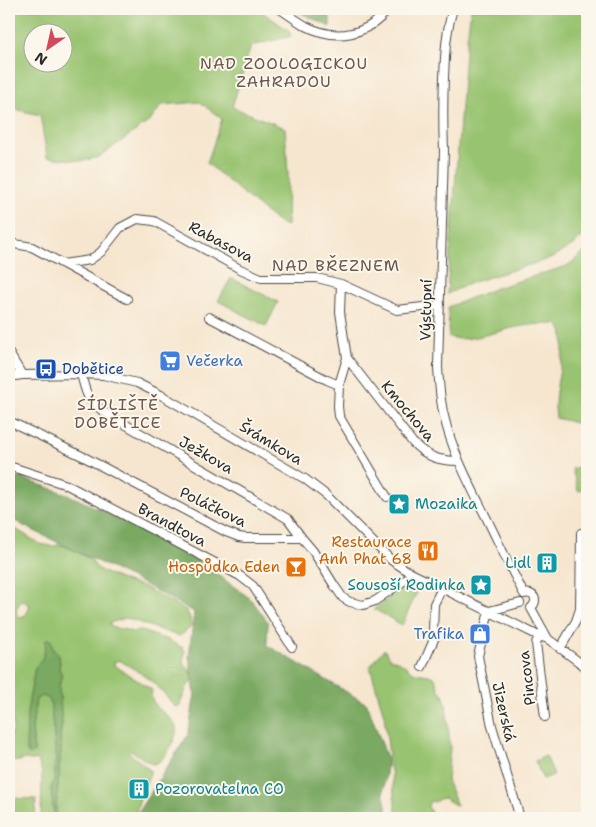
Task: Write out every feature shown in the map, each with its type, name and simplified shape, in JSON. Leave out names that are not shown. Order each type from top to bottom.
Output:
[{"type":"street","points":[[280,9],[306,26],[320,32],[340,35],[353,33],[372,25],[389,9]]},
{"type":"street","name":"Výstupní","points":[[453,9],[447,34],[445,54],[438,367],[440,390],[450,437],[459,461],[524,594]]},
{"type":"street","name":"Rabasova","points":[[63,264],[90,260],[101,252],[120,228],[137,219],[154,221],[240,269],[262,278],[317,278],[341,284],[397,310],[440,304]]},
{"type":"street","points":[[9,243],[32,248],[127,299]]},
{"type":"street","name":"Kmochova","points":[[341,284],[340,312],[347,358],[339,385],[339,416],[387,498]]},
{"type":"street","points":[[209,317],[339,385]]},
{"type":"street","points":[[9,353],[22,375]]},
{"type":"street","name":"Kmochova","points":[[347,358],[413,442],[424,453],[449,461],[459,461]]},
{"type":"street","name":"Ježkova","points":[[81,374],[87,396],[92,403],[104,412],[288,519],[302,538]]},
{"type":"street","name":"Šrámkova","points":[[9,378],[22,375],[103,375],[137,383],[162,395],[305,479],[326,496],[391,560],[411,573],[539,636],[548,638]]},
{"type":"street","name":"Poláčkova","points":[[9,421],[84,457],[226,532],[239,537],[302,538]]},
{"type":"street","name":"Brandtova","points":[[9,466],[67,485],[240,576],[253,586],[292,648]]},
{"type":"street","points":[[560,648],[576,621],[580,610],[581,533]]},
{"type":"street","points":[[302,538],[314,551],[343,598],[350,602],[362,604],[375,601],[408,578],[411,573]]},
{"type":"street","points":[[422,667],[435,637],[433,632],[434,604],[442,588]]},
{"type":"street","points":[[530,593],[535,599],[531,608],[524,608],[520,603],[521,597],[524,594],[530,593]]},
{"type":"street","points":[[488,611],[520,603]]},
{"type":"street","points":[[531,608],[548,638],[587,668]]},
{"type":"street","name":"Jizerská","points":[[488,611],[478,656],[492,726],[520,818]]},
{"type":"street","name":"Pincova","points":[[539,636],[536,643],[545,717]]},
{"type":"green space","points":[[9,9],[258,9],[288,30],[291,36],[251,46],[232,107],[285,128],[288,174],[287,226],[277,222],[207,163],[222,119],[200,102],[162,105],[151,120],[99,157],[82,161],[47,157],[40,115],[9,108]]},
{"type":"green space","points":[[294,9],[325,9],[330,13],[330,27],[301,13]]},
{"type":"green space","points":[[471,9],[587,9],[587,232],[576,243],[552,258],[473,282],[447,294],[465,53]]},
{"type":"green space","points":[[587,250],[587,426],[556,418],[555,397],[563,344],[563,332],[557,324],[526,325],[465,339],[456,339],[449,337],[448,307],[496,288],[567,266]]},
{"type":"green space","points":[[231,278],[278,302],[266,326],[218,301]]},
{"type":"green space","points":[[585,465],[587,486],[586,489],[578,491],[572,469]]},
{"type":"green space","points":[[9,474],[67,494],[179,547],[251,599],[268,622],[267,645],[367,704],[388,760],[383,793],[387,818],[134,818],[188,735],[195,694],[189,657],[194,612],[140,582],[9,517]]},
{"type":"green space","points":[[9,525],[40,544],[61,545],[69,548],[90,559],[103,572],[142,586],[187,611],[191,627],[178,636],[126,618],[109,624],[114,628],[132,632],[140,630],[166,639],[183,648],[185,651],[183,662],[193,675],[179,707],[174,706],[156,685],[143,675],[119,660],[114,662],[114,665],[152,690],[153,702],[170,718],[176,727],[173,743],[157,763],[153,764],[130,750],[128,752],[150,770],[134,818],[118,818],[106,812],[114,818],[41,818],[42,772],[38,761],[25,759],[9,762],[9,738],[13,728],[13,721],[9,710]],"holes":[[[23,601],[29,604],[29,606],[26,614],[21,618],[16,611],[19,603]],[[46,640],[51,640],[53,650],[60,662],[59,669],[62,676],[59,686],[62,724],[57,817],[54,816],[51,789],[54,779],[56,755],[50,700],[43,696],[36,699],[32,728],[34,752],[27,713],[35,668],[42,659]]]},
{"type":"green space","points":[[406,586],[417,592],[402,625],[374,609]]},
{"type":"green space","points":[[48,638],[51,640],[53,650],[58,653],[59,669],[62,675],[59,686],[62,724],[57,817],[54,816],[51,789],[54,779],[56,755],[50,700],[45,697],[36,699],[32,728],[34,752],[29,755],[26,749],[27,713],[35,667],[42,658]]},
{"type":"green space","points":[[384,649],[391,659],[400,662],[415,673],[435,678],[446,704],[450,747],[447,780],[457,806],[444,798],[435,802],[431,801],[428,805],[433,818],[397,818],[384,715],[370,667]]},
{"type":"green space","points":[[546,756],[554,775],[543,779],[535,761]]},
{"type":"green space","points":[[9,798],[36,799],[35,818],[9,818]]},
{"type":"place","name":"Večerka","points":[[170,361]]},
{"type":"place","name":"Dobětice","points":[[46,369]]},
{"type":"place","name":"Mozaika","points":[[399,504]]},
{"type":"place","name":"Restaurace Anh Phat 68","points":[[428,551]]},
{"type":"place","name":"Lidl","points":[[547,563]]},
{"type":"place","name":"Hospůdka Eden","points":[[296,567]]},
{"type":"place","name":"Sousoší Rodinka","points":[[481,585]]},
{"type":"place","name":"Trafika","points":[[480,634]]},
{"type":"place","name":"Pozorovatelna CO","points":[[139,789]]},
{"type":"district","name":"NAD ZOOLOGICKOU ZAHRADOU","points":[[284,72]]},
{"type":"district","name":"NAD BŘEZNEM","points":[[336,265]]},
{"type":"district","name":"SÍDLIŠTĚ DOBĚTICE","points":[[118,413]]}]
